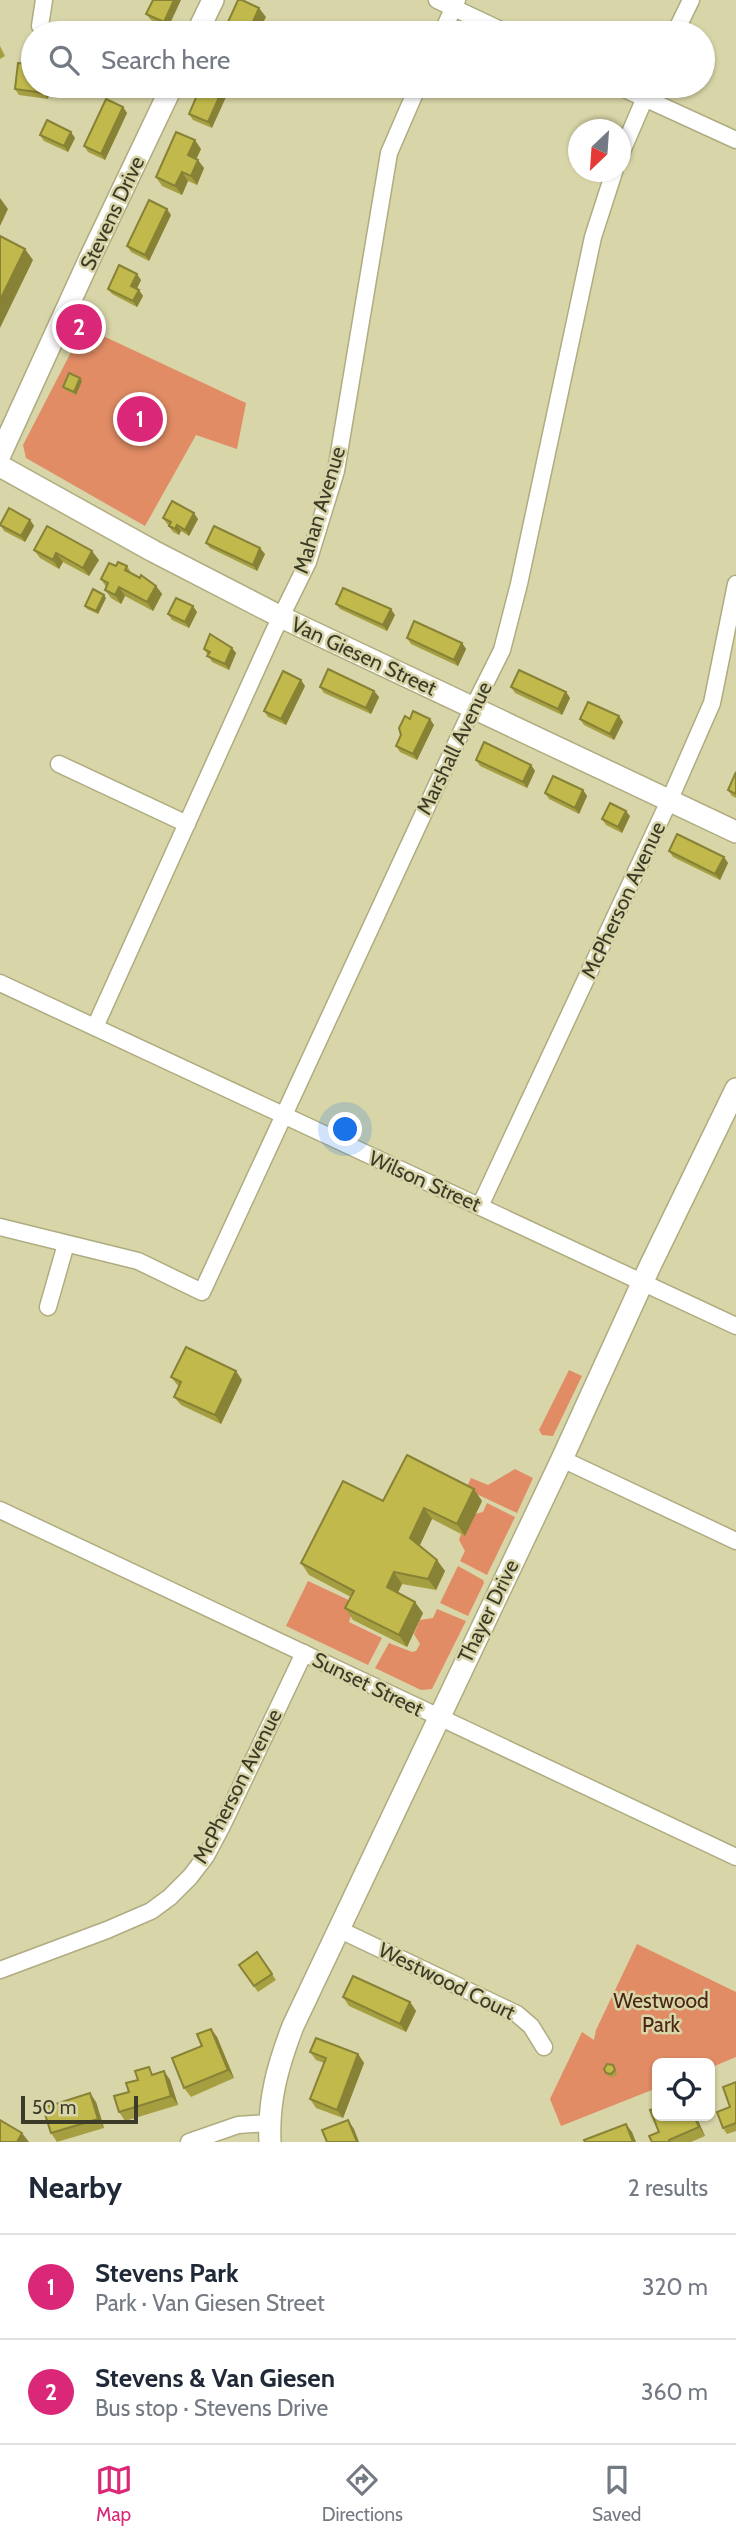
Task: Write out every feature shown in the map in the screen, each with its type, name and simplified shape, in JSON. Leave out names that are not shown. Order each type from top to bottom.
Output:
[{"type":"main road","points":[[203,21],[213,0]]},
{"type":"main road","name":"Stevens Drive","points":[[0,455],[166,98]]},
{"type":"main road","name":"Van Giesen Street","points":[[0,466],[153,551],[281,617],[736,832]]},
{"type":"main road","name":"Thayer Drive","points":[[270,2132],[274,2083],[293,2026],[736,1089]]},
{"type":"street","points":[[41,21],[44,0]]},
{"type":"street","points":[[437,0],[455,4],[485,21]]},
{"type":"street","points":[[681,21],[691,0]]},
{"type":"street","points":[[447,21],[455,4]]},
{"type":"street","name":"Mahan Avenue","points":[[95,1027],[308,562],[336,471],[389,152],[413,98]]},
{"type":"street","points":[[631,132],[645,98]]},
{"type":"street","points":[[659,98],[736,140]]},
{"type":"street","name":"Marshall Avenue","points":[[66,1244],[138,1261],[202,1292],[473,707],[502,650],[519,584],[593,237],[611,182]]},
{"type":"street","name":"McPherson Avenue","points":[[480,1206],[712,703],[736,584]]},
{"type":"street","points":[[59,764],[187,824]]},
{"type":"street","name":"Wilson Street","points":[[0,983],[736,1326]]},
{"type":"street","points":[[0,1227],[66,1244],[48,1307]]},
{"type":"street","points":[[562,1459],[736,1541]]},
{"type":"street","name":"Sunset Street","points":[[0,1510],[736,1857]]},
{"type":"street","name":"McPherson Avenue","points":[[0,1970],[107,1930],[151,1911],[170,1898],[205,1856],[222,1826],[304,1653]]},
{"type":"street","name":"Westwood Court","points":[[338,1929],[517,2014],[531,2026],[544,2047]]},
{"type":"street","points":[[189,2142],[239,2125],[270,2132]]},
{"type":"green space","points":[[84,327],[246,403],[237,449],[196,435],[145,526],[26,458],[23,445]]},
{"type":"green space","points":[[569,1370],[582,1376],[553,1436],[542,1435],[539,1430]]},
{"type":"green space","points":[[515,1469],[533,1478],[517,1513],[466,1489],[471,1478],[488,1485]]},
{"type":"green space","points":[[487,1503],[515,1517],[487,1575],[460,1561],[465,1551],[459,1540],[461,1534],[465,1535],[475,1514],[483,1512]]},
{"type":"green space","points":[[458,1566],[484,1583],[468,1616],[440,1603]]},
{"type":"green space","points":[[308,1581],[355,1603],[349,1622],[382,1638],[368,1665],[286,1626]]},
{"type":"green space","points":[[437,1609],[466,1621],[432,1689],[421,1690],[375,1668],[389,1643],[416,1651],[420,1644],[414,1634],[420,1620],[433,1618]]},
{"type":"green space","name":"Westwood Park","points":[[637,1944],[736,1992],[736,2057],[715,2066],[715,2058],[652,2058],[652,2090],[561,2126],[550,2099],[582,2032],[594,2040],[596,2030]]},
{"type":"building","points":[[153,0],[174,0],[164,21],[146,14]]},
{"type":"building","points":[[238,0],[259,8],[253,21],[228,21]]},
{"type":"building","points":[[18,63],[21,63],[21,90],[15,89]]},
{"type":"building","points":[[196,98],[219,98],[208,122],[189,114]]},
{"type":"building","points":[[106,99],[123,107],[101,154],[84,146]]},
{"type":"building","points":[[47,120],[71,132],[64,146],[40,135]]},
{"type":"building","points":[[176,132],[195,140],[188,155],[198,160],[191,176],[182,172],[175,186],[156,177]]},
{"type":"building","points":[[149,200],[167,209],[145,255],[127,246]]},
{"type":"building","points":[[0,236],[25,249],[0,300]]},
{"type":"building","points":[[119,265],[137,274],[131,286],[139,290],[133,301],[108,289]]},
{"type":"building","points":[[69,373],[80,378],[74,392],[63,387]]},
{"type":"building","points":[[172,501],[194,513],[185,530],[177,525],[175,529],[169,526],[171,522],[163,518]]},
{"type":"building","points":[[9,508],[30,520],[21,536],[0,525]]},
{"type":"building","points":[[47,526],[92,551],[83,568],[56,553],[53,560],[34,550]]},
{"type":"building","points":[[214,526],[260,548],[253,565],[206,543]]},
{"type":"building","points":[[118,562],[127,566],[125,570],[140,578],[141,575],[156,586],[147,602],[119,587],[115,595],[105,590],[108,583],[101,579],[109,563],[116,566]]},
{"type":"building","points":[[343,588],[391,609],[383,625],[336,604]]},
{"type":"building","points":[[93,589],[104,595],[96,611],[85,606]]},
{"type":"building","points":[[176,598],[193,606],[185,622],[168,614]]},
{"type":"building","points":[[414,621],[462,643],[454,660],[407,638]]},
{"type":"building","points":[[210,634],[232,648],[225,664],[207,656],[210,652],[204,649]]},
{"type":"building","points":[[328,669],[374,691],[366,708],[320,687]]},
{"type":"building","points":[[519,670],[566,692],[558,709],[511,687]]},
{"type":"building","points":[[283,671],[301,680],[281,719],[264,711]]},
{"type":"building","points":[[588,702],[619,716],[610,734],[580,719]]},
{"type":"building","points":[[413,711],[430,719],[413,754],[396,746],[401,735],[399,728],[405,716],[410,719]]},
{"type":"building","points":[[484,742],[531,765],[523,782],[476,760]]},
{"type":"building","points":[[736,772],[736,794],[728,790]]},
{"type":"building","points":[[553,776],[583,790],[575,808],[545,793]]},
{"type":"building","points":[[610,803],[626,811],[618,827],[602,819]]},
{"type":"building","points":[[677,834],[724,857],[715,874],[669,851]]},
{"type":"building","points":[[186,1347],[236,1371],[215,1415],[174,1397],[181,1382],[171,1377]]},
{"type":"building","points":[[407,1455],[474,1489],[457,1524],[424,1508],[410,1538],[437,1560],[428,1579],[394,1572],[387,1587],[415,1602],[399,1635],[345,1608],[354,1591],[301,1563],[343,1481],[383,1501]]},
{"type":"building","points":[[257,1952],[272,1974],[254,1986],[239,1965]]},
{"type":"building","points":[[353,1976],[410,2002],[400,2024],[343,1997]]},
{"type":"building","points":[[211,2029],[228,2070],[184,2088],[172,2058],[202,2046],[197,2034]]},
{"type":"building","points":[[316,2038],[358,2054],[337,2110],[310,2099],[326,2058],[310,2052]]},
{"type":"building","points":[[607,2064],[613,2065],[615,2070],[611,2074],[604,2069]]},
{"type":"building","points":[[149,2067],[152,2075],[164,2071],[171,2096],[119,2112],[114,2096],[129,2092],[126,2083],[138,2080],[135,2071]]},
{"type":"building","points":[[736,2082],[736,2123],[723,2128],[717,2112],[730,2107],[723,2087]]},
{"type":"building","points":[[90,2093],[98,2119],[51,2133],[43,2108]]},
{"type":"building","points":[[0,2120],[22,2133],[17,2142],[0,2142]]},
{"type":"building","points":[[348,2120],[357,2142],[327,2142],[322,2130]]},
{"type":"building","points":[[654,2121],[696,2121],[699,2127],[669,2140],[670,2142],[652,2142],[649,2136],[659,2132]]},
{"type":"building","points":[[626,2124],[633,2142],[584,2140]]},
{"type":"place","name":"Stevens & Van Giesen","points":[[79,327]]},
{"type":"place","name":"Stevens Park","points":[[140,419]]}]
